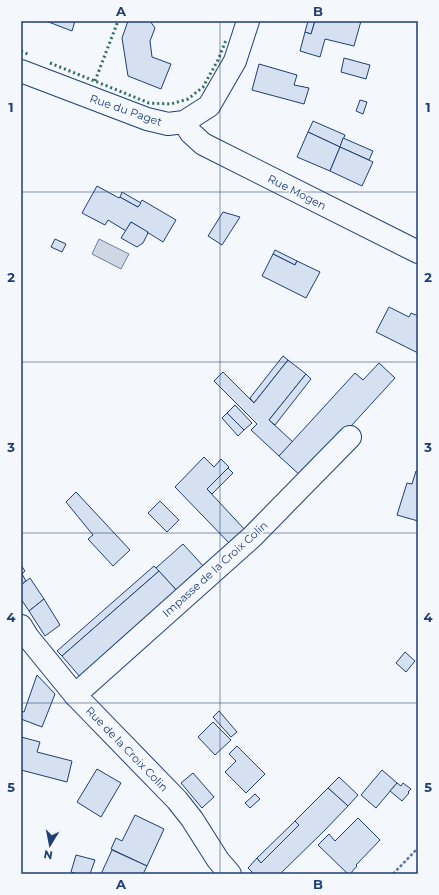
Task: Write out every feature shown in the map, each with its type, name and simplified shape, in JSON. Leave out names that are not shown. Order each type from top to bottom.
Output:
[{"type":"street","name":"Rue du Paget","points":[[21,71],[147,119],[168,124],[184,122],[209,106],[235,61],[248,21]]},
{"type":"street","name":"Rue Mogen","points":[[184,122],[191,133],[203,144],[418,252]]},
{"type":"street","name":"Impasse de la Croix Colin","points":[[75,695],[252,537],[350,437]]},
{"type":"street","name":"Rue de la Croix Colin","points":[[21,626],[27,636],[75,695],[177,800],[192,819],[219,869]]},
{"type":"path","points":[[393,874],[418,848]]},
{"type":"shaded area","points":[[99,239],[129,254],[121,269],[92,254]]},
{"type":"building","points":[[46,21],[75,21],[72,31]]},
{"type":"building","points":[[128,21],[150,21],[155,28],[150,41],[152,57],[171,64],[161,89],[128,76],[122,38]]},
{"type":"building","points":[[308,21],[315,21],[311,34],[305,32]]},
{"type":"building","points":[[315,21],[361,21],[354,46],[325,39],[320,57],[300,51],[305,32],[311,34]]},
{"type":"building","points":[[344,58],[370,65],[366,79],[341,72]]},
{"type":"building","points":[[259,64],[297,75],[294,85],[309,88],[304,104],[252,90]]},
{"type":"building","points":[[360,100],[367,102],[363,114],[356,111]]},
{"type":"building","points":[[313,121],[345,135],[340,147],[308,132]]},
{"type":"building","points":[[308,132],[340,147],[330,171],[297,157]]},
{"type":"building","points":[[343,138],[373,151],[369,160],[340,147]]},
{"type":"building","points":[[340,147],[373,162],[362,186],[330,171]]},
{"type":"building","points":[[97,186],[138,207],[142,200],[176,220],[163,242],[131,222],[126,231],[108,220],[105,225],[82,213]]},
{"type":"building","points":[[122,192],[141,203],[138,207],[120,197]]},
{"type":"building","points":[[223,212],[240,217],[222,245],[208,236]]},
{"type":"building","points":[[131,222],[148,232],[143,243],[137,247],[121,238]]},
{"type":"building","points":[[55,239],[66,244],[62,252],[51,247]]},
{"type":"building","points":[[275,250],[297,261],[295,265],[273,254]]},
{"type":"building","points":[[273,254],[295,265],[297,261],[320,272],[306,298],[262,276]]},
{"type":"building","points":[[389,307],[409,317],[411,313],[418,316],[418,353],[376,332]]},
{"type":"building","points":[[283,356],[288,360],[254,403],[250,398]]},
{"type":"building","points":[[288,360],[306,374],[269,420],[293,442],[279,456],[251,430],[257,424],[214,381],[223,372],[254,403]]},
{"type":"building","points":[[379,363],[395,378],[330,449],[302,477],[279,456],[355,373],[363,380]]},
{"type":"building","points":[[306,374],[311,379],[275,425],[269,420]]},
{"type":"building","points":[[235,405],[252,423],[244,430],[227,413]]},
{"type":"building","points":[[227,413],[244,430],[238,436],[222,418]]},
{"type":"building","points":[[204,457],[214,467],[221,459],[229,467],[207,489],[246,531],[231,545],[175,487]]},
{"type":"building","points":[[228,468],[233,473],[212,494],[207,489]]},
{"type":"building","points":[[416,471],[418,472],[418,521],[397,515],[407,483],[412,484]]},
{"type":"building","points":[[76,492],[130,550],[113,566],[88,539],[93,535],[66,502]]},
{"type":"building","points":[[160,501],[179,520],[167,532],[148,513]]},
{"type":"building","points":[[183,544],[205,568],[178,592],[156,568]]},
{"type":"building","points":[[21,565],[25,571],[22,574],[26,581],[21,585]]},
{"type":"building","points":[[154,566],[159,571],[62,656],[57,651]]},
{"type":"building","points":[[159,571],[178,592],[81,678],[62,656]]},
{"type":"building","points":[[30,578],[44,599],[29,611],[21,599],[21,585]]},
{"type":"building","points":[[44,599],[60,625],[45,636],[29,611]]},
{"type":"building","points":[[405,652],[415,661],[406,672],[396,663]]},
{"type":"building","points":[[37,675],[55,694],[42,727],[21,719],[21,711],[24,712]]},
{"type":"building","points":[[219,711],[237,732],[231,737],[213,717]]},
{"type":"building","points":[[213,722],[231,740],[215,755],[198,737]]},
{"type":"building","points":[[21,737],[40,742],[37,752],[72,761],[67,782],[21,770]]},
{"type":"building","points":[[237,746],[265,774],[246,793],[225,772],[236,761],[229,754]]},
{"type":"building","points":[[97,769],[121,783],[101,817],[77,802]]},
{"type":"building","points":[[382,770],[397,783],[376,808],[361,795]]},
{"type":"building","points":[[193,773],[214,797],[202,808],[181,783]]},
{"type":"building","points":[[339,777],[358,795],[348,806],[328,788]]},
{"type":"building","points":[[397,783],[401,786],[403,783],[411,789],[402,801],[390,791]]},
{"type":"building","points":[[328,788],[348,806],[280,874],[254,874],[248,868],[257,858],[261,863],[299,825],[295,821]]},
{"type":"building","points":[[255,794],[260,799],[250,808],[245,803]]},
{"type":"building","points":[[135,815],[164,829],[147,866],[111,849],[116,838],[122,841]]},
{"type":"building","points":[[358,818],[380,840],[356,865],[357,866],[350,874],[348,874],[318,845],[329,834],[335,841]]},
{"type":"building","points":[[295,821],[299,825],[261,863],[257,858]]},
{"type":"building","points":[[112,850],[147,866],[143,874],[101,874]]},
{"type":"building","points":[[76,855],[95,860],[90,874],[77,874],[71,872]]},
{"type":"hedge","points":[[95,81],[118,21]]},
{"type":"hedge","points":[[50,63],[149,103],[171,104],[188,99],[203,87],[218,60],[226,40]]},
{"type":"hedge","points":[[21,51],[30,55]]}]
